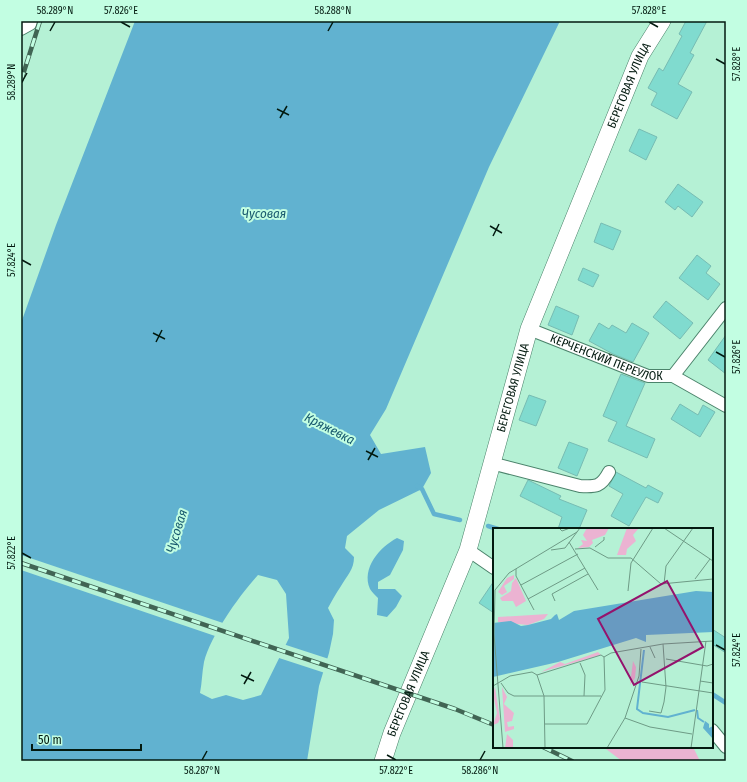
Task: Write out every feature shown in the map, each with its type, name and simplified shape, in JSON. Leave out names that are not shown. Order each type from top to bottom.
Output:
[{"type":"street","points":[[21,29],[30,24],[31,21]]},
{"type":"street","name":"БЕРЕГОВАЯ УЛИЦА","points":[[383,761],[392,733],[468,550],[529,329],[640,56],[662,21]]},
{"type":"street","points":[[673,376],[726,308]]},
{"type":"street","name":"КЕРЧЕНСКИЙ ПЕРЕУЛОК","points":[[529,329],[648,376],[673,376],[726,406]]},
{"type":"street","points":[[491,463],[580,486],[593,487],[604,483],[609,472]]},
{"type":"street","points":[[468,550],[493,567]]},
{"type":"street","points":[[713,731],[726,747]]},
{"type":"shaded area","points":[[694,748],[700,761],[622,761],[606,749]]},
{"type":"water","name":"Чусовая","points":[[135,21],[560,21],[489,167],[386,409],[370,435],[381,454],[425,447],[431,473],[422,489],[379,510],[347,536],[345,548],[354,557],[354,562],[350,572],[328,608],[334,620],[333,634],[319,686],[307,761],[21,761],[21,323],[56,225]],"holes":[[[258,575],[277,580],[286,594],[289,638],[261,695],[243,700],[226,695],[212,699],[200,693],[204,662],[213,640],[226,616]]]},
{"type":"water","points":[[397,538],[404,541],[403,550],[390,575],[378,582],[378,589],[395,589],[402,596],[396,607],[387,617],[377,615],[378,598],[370,589],[368,573],[374,559],[384,547]]},
{"type":"pier","points":[[21,555],[226,624],[218,637],[21,570]]},
{"type":"pier","points":[[283,644],[329,659],[325,673],[276,657]]},
{"type":"building","points":[[686,21],[707,21],[690,53],[694,55],[678,84],[692,92],[677,119],[651,105],[657,93],[648,88],[659,68],[663,71],[682,36],[679,34]]},
{"type":"building","points":[[639,129],[657,137],[646,160],[629,151]]},
{"type":"building","points":[[678,184],[703,202],[692,217],[678,206],[675,210],[665,202]]},
{"type":"building","points":[[601,223],[621,231],[613,250],[594,242]]},
{"type":"building","points":[[697,255],[711,266],[706,273],[720,284],[708,300],[679,278]]},
{"type":"building","points":[[583,268],[599,275],[593,287],[578,280]]},
{"type":"building","points":[[666,301],[693,323],[680,339],[653,317]]},
{"type":"building","points":[[556,306],[579,316],[572,335],[548,325]]},
{"type":"building","points":[[599,323],[609,329],[612,325],[626,333],[632,323],[649,333],[633,362],[613,354],[589,341]]},
{"type":"building","points":[[726,335],[726,374],[708,360]]},
{"type":"building","points":[[621,374],[645,383],[626,426],[655,439],[647,458],[608,441],[617,422],[603,416]]},
{"type":"building","points":[[529,395],[546,401],[536,426],[519,420]]},
{"type":"building","points":[[680,404],[698,415],[703,405],[715,412],[700,437],[671,419]]},
{"type":"building","points":[[569,442],[588,449],[577,476],[558,468]]},
{"type":"building","points":[[616,472],[646,488],[648,485],[663,493],[658,503],[646,497],[629,526],[611,516],[623,494],[609,486]]},
{"type":"building","points":[[528,480],[561,496],[559,499],[587,510],[579,528],[558,528],[562,517],[520,496]]},
{"type":"building","points":[[493,582],[493,612],[479,603]]},
{"type":"building","points":[[713,630],[726,638],[726,653],[713,645]]},
{"type":"waterway","name":"Кряжевка","points":[[417,486],[422,489],[434,514],[460,520]]},
{"type":"waterway","name":"Кряжевка","points":[[488,526],[495,528]]},
{"type":"waterway","name":"Кряжевка","points":[[713,695],[726,703]]},
{"type":"railway","points":[[21,81],[40,21]]},
{"type":"railway","points":[[21,563],[455,709],[493,725]]},
{"type":"railway","points":[[545,748],[572,761]]}]
